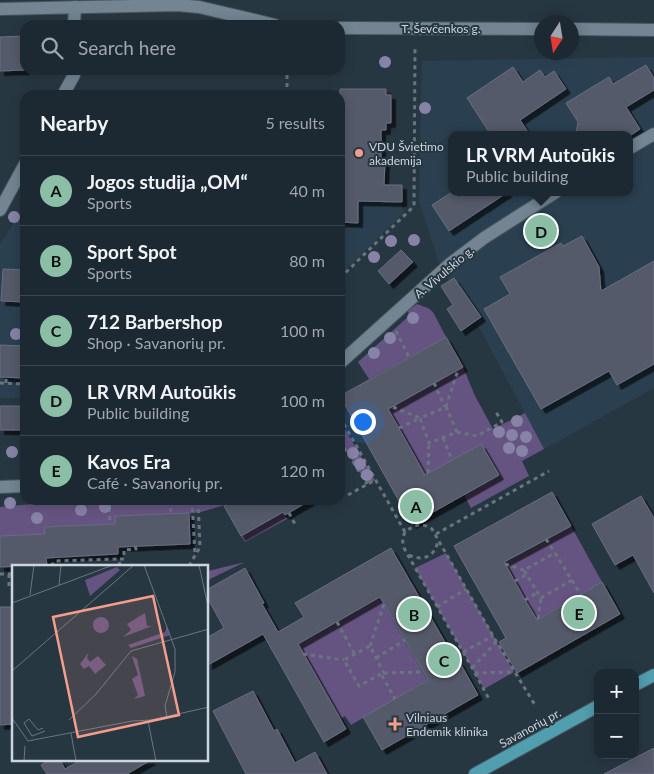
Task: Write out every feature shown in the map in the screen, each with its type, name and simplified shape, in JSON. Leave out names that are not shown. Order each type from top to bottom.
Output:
[{"type":"main road","points":[[639,683],[654,675]]},
{"type":"main road","name":"Savanorių pr.","points":[[475,774],[594,708]]},
{"type":"street","points":[[0,9],[199,4],[257,20]]},
{"type":"street","points":[[74,20],[75,7]]},
{"type":"street","name":"T. Ševčenkos g.","points":[[345,28],[534,29]]},
{"type":"street","points":[[579,29],[654,30]]},
{"type":"street","points":[[66,90],[74,75]]},
{"type":"street","points":[[633,146],[654,134]]},
{"type":"street","points":[[0,210],[20,173]]},
{"type":"street","name":"A. Vivulskio g.","points":[[345,359],[451,264],[484,238],[550,196]]},
{"type":"street","points":[[0,487],[20,486]]},
{"type":"path","points":[[345,273],[414,206],[415,49]]},
{"type":"path","points":[[287,75],[287,90]]},
{"type":"path","points":[[389,319],[410,357]]},
{"type":"path","points":[[398,428],[446,407],[458,370]]},
{"type":"path","points":[[6,377],[6,383]]},
{"type":"path","points":[[0,383],[20,384]]},
{"type":"path","points":[[434,384],[457,432]]},
{"type":"path","points":[[393,407],[420,418],[430,443],[428,473]]},
{"type":"path","points":[[430,443],[457,432],[476,436],[502,422],[496,412]]},
{"type":"path","points":[[345,426],[405,532]]},
{"type":"path","points":[[442,438],[452,460]]},
{"type":"path","points":[[345,449],[367,484]]},
{"type":"path","points":[[436,534],[549,472]]},
{"type":"path","points":[[348,495],[375,480]]},
{"type":"path","points":[[109,505],[110,524]]},
{"type":"path","points":[[170,505],[171,514]]},
{"type":"path","points":[[192,505],[195,556]]},
{"type":"path","points":[[190,565],[200,547],[198,505]]},
{"type":"path","points":[[288,513],[296,526]]},
{"type":"path","points":[[490,699],[403,544],[402,539],[405,532],[412,527],[426,525],[432,528],[534,705]]},
{"type":"path","points":[[408,555],[420,559],[429,557],[438,546],[438,539]]},
{"type":"path","points":[[546,539],[580,595]]},
{"type":"path","points":[[52,565],[63,559],[84,560],[112,557],[124,559],[124,550],[136,549],[136,546]]},
{"type":"path","points":[[524,570],[555,553]]},
{"type":"path","points":[[119,559],[120,565]]},
{"type":"path","points":[[84,560],[85,565]]},
{"type":"path","points":[[505,564],[524,570],[538,592],[541,598],[538,620]]},
{"type":"path","points":[[0,574],[9,574],[9,590]]},
{"type":"path","points":[[515,582],[527,574]]},
{"type":"path","points":[[541,598],[572,580]]},
{"type":"path","points":[[437,606],[466,589]]},
{"type":"path","points":[[525,600],[538,592]]},
{"type":"path","points":[[304,654],[344,660],[370,646],[384,604]]},
{"type":"path","points":[[337,622],[355,654]]},
{"type":"path","points":[[463,652],[493,636]]},
{"type":"path","points":[[376,658],[405,640]]},
{"type":"path","points":[[472,668],[496,642]]},
{"type":"path","points":[[370,646],[395,698]]},
{"type":"path","points":[[344,660],[358,686],[382,673],[423,672]]},
{"type":"path","points":[[475,673],[514,672]]},
{"type":"path","points":[[414,732],[417,738]]},
{"type":"shaded area","points":[[654,57],[654,388],[544,449],[476,321],[462,301],[467,297],[454,278],[449,281],[442,272],[419,201],[422,61],[579,60],[579,58]]},
{"type":"shaded area","points":[[358,201],[402,202],[403,214],[345,270],[345,222],[357,222]]},
{"type":"shaded area","points":[[20,214],[20,398],[0,398],[0,244]]},
{"type":"shaded area","points":[[417,304],[433,312],[446,337],[369,379],[358,362],[410,315],[407,311]]},
{"type":"shaded area","points":[[463,367],[475,396],[493,429],[525,413],[544,449],[522,461],[529,476],[471,508],[464,495],[499,475],[481,444],[425,475],[388,409]]},
{"type":"shaded area","points":[[345,429],[375,480],[367,484],[345,449]]},
{"type":"shaded area","points":[[22,505],[225,505],[201,512],[115,524],[45,527],[45,534],[0,536],[0,507]]},
{"type":"shaded area","points":[[283,512],[287,519],[245,542],[241,536]]},
{"type":"shaded area","points":[[571,526],[602,582],[536,620],[504,562]]},
{"type":"shaded area","points":[[446,553],[514,672],[484,689],[415,568]]},
{"type":"shaded area","points":[[245,562],[209,580],[209,571]]},
{"type":"shaded area","points":[[380,598],[427,680],[351,725],[345,716],[340,719],[298,645]]},
{"type":"building","points":[[20,36],[20,70],[0,71],[0,37]]},
{"type":"building","points":[[646,65],[654,78],[654,90],[626,107],[640,129],[633,134],[633,131],[576,131],[578,122],[566,103],[609,77],[613,84]]},
{"type":"building","points":[[513,67],[523,82],[540,70],[545,77],[554,71],[566,89],[520,120],[527,131],[488,131],[467,98]]},
{"type":"building","name":"VDU Švietimo akademija","points":[[386,89],[386,95],[391,95],[391,123],[386,123],[386,130],[381,130],[381,161],[385,161],[384,185],[402,185],[402,202],[358,201],[358,223],[345,222],[345,90],[340,90]]},
{"type":"building","points":[[448,195],[502,196],[449,231],[432,205]]},
{"type":"building","points":[[582,236],[599,267],[601,291],[654,261],[654,364],[617,385],[609,371],[541,409],[484,309],[510,294],[500,277],[561,243],[563,246]]},
{"type":"building","points":[[401,250],[413,262],[389,284],[378,271]]},
{"type":"building","points":[[3,269],[20,270],[20,302],[1,301]]},
{"type":"building","points":[[454,278],[481,317],[461,331],[447,309],[453,305],[441,286]]},
{"type":"building","points":[[446,337],[463,367],[388,409],[425,475],[481,444],[499,475],[412,524],[345,405],[345,393]]},
{"type":"building","points":[[0,345],[20,346],[20,378],[0,377]]},
{"type":"building","points":[[0,406],[20,406],[20,430],[0,430]]},
{"type":"building","points":[[552,492],[571,526],[504,562],[525,600],[537,620],[602,582],[620,614],[517,673],[499,642],[506,638],[454,546]]},
{"type":"building","points":[[641,496],[654,518],[654,593],[633,555],[615,565],[592,524]]},
{"type":"building","points":[[302,505],[285,515],[283,512],[241,536],[224,506]]},
{"type":"building","points":[[189,513],[190,544],[118,547],[118,554],[46,558],[47,565],[0,567],[0,536],[45,534],[44,527],[115,524],[115,516]]},
{"type":"building","points":[[391,548],[457,663],[459,661],[478,695],[382,750],[363,717],[428,680],[380,597],[298,644],[346,729],[324,742],[263,634],[209,664],[209,636],[224,628],[209,601],[209,588],[245,568],[278,632],[304,617],[295,603]]},
{"type":"building","points":[[0,607],[12,607],[12,724],[0,725]]},
{"type":"building","points":[[253,691],[274,731],[277,729],[295,763],[315,752],[327,774],[246,774],[213,711]]},
{"type":"building","points":[[654,748],[654,774],[604,774],[633,759],[639,759],[639,756]]},
{"type":"building","points":[[46,762],[61,762],[65,769],[77,762],[148,762],[127,774],[47,774],[41,765]]},
{"type":"place","name":"VDU Švietimo akademija","points":[[359,153]]},
{"type":"place","name":"LR VRM Autoūkis","points":[[541,231]]},
{"type":"place","name":"Jogos studija „OM“","points":[[416,506]]},
{"type":"place","name":"Kavos Era","points":[[579,613]]},
{"type":"place","name":"Sport Spot","points":[[414,614]]},
{"type":"place","name":"712 Barbershop","points":[[444,660]]},
{"type":"place","name":"Vilniaus Endemik klinika","points":[[395,724]]}]
